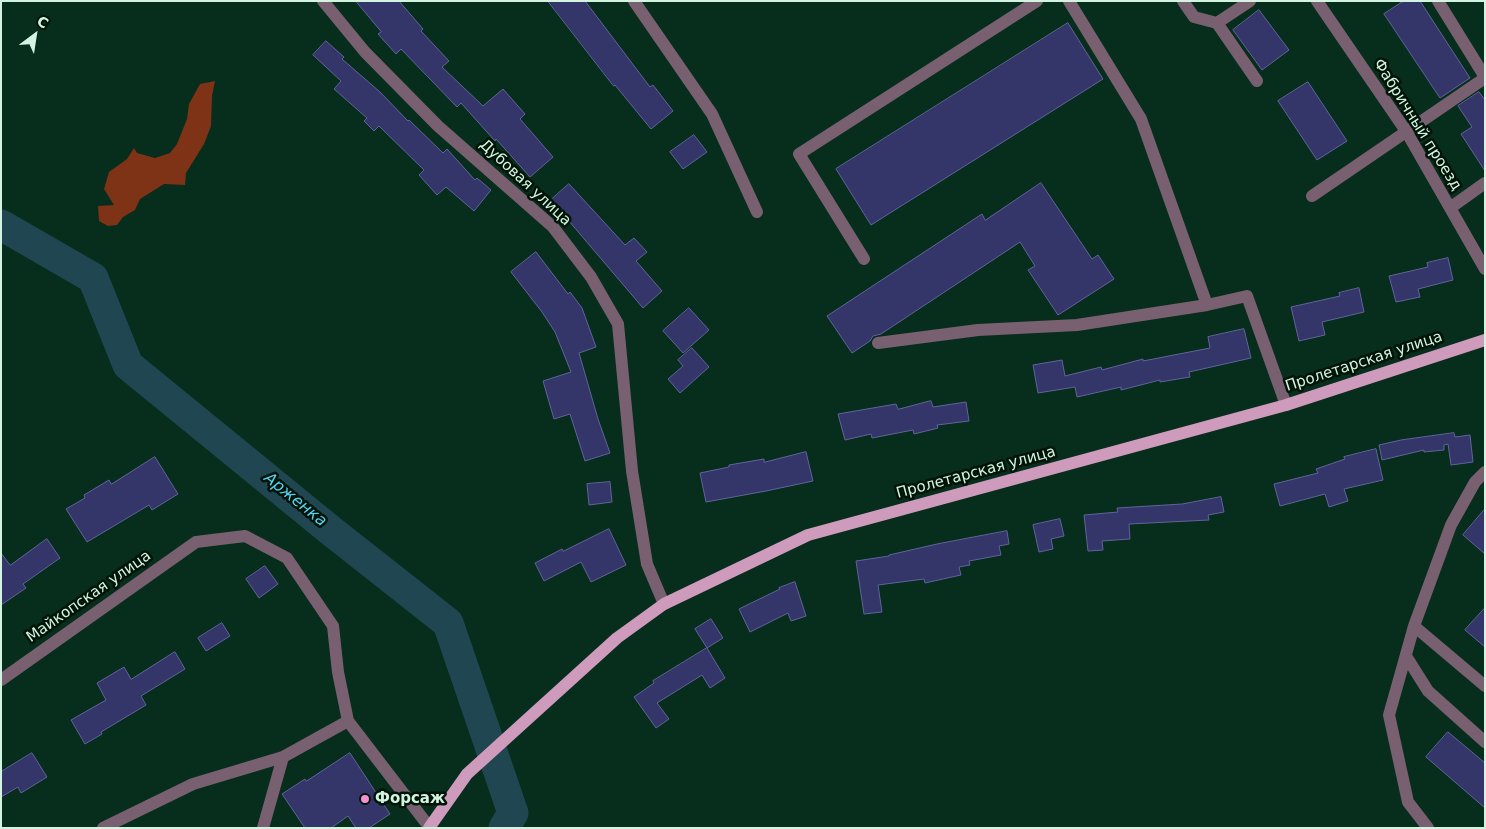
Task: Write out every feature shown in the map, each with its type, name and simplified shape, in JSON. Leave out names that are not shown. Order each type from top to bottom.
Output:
[{"type":"main road","name":"Пролетарская улица","points":[[429,828],[467,774],[617,638],[664,604],[808,535],[1286,405],[1485,340]]},
{"type":"street","name":"Дубовая улица","points":[[323,1],[365,52],[438,126],[553,227],[591,277],[618,324],[632,471],[647,564],[664,604]]},
{"type":"street","points":[[634,1],[712,114],[757,212]]},
{"type":"street","points":[[864,259],[800,154],[1037,1]]},
{"type":"street","points":[[1069,1],[1141,119],[1207,305]]},
{"type":"street","points":[[1183,1],[1194,17],[1217,23],[1257,81]]},
{"type":"street","points":[[1217,23],[1250,1]]},
{"type":"street","name":"Фабричный проезд","points":[[1317,1],[1406,131],[1485,269]]},
{"type":"street","points":[[1312,196],[1485,78],[1438,1]]},
{"type":"street","points":[[1450,208],[1485,183]]},
{"type":"street","points":[[878,343],[978,330],[1077,325],[1207,305],[1247,296],[1286,405]]},
{"type":"street","points":[[1428,828],[1408,802],[1389,715],[1414,626],[1451,525],[1475,482],[1485,472]]},
{"type":"street","name":"Майкопская улица","points":[[1,680],[196,542],[245,536],[287,558],[333,626],[338,672],[348,721]]},
{"type":"street","points":[[1414,626],[1485,686]]},
{"type":"street","points":[[1406,656],[1428,691],[1485,742]]},
{"type":"street","points":[[103,828],[193,784],[283,757],[348,721],[429,828]]},
{"type":"street","points":[[263,828],[283,757]]},
{"type":"shaded area","points":[[215,81],[212,96],[211,126],[204,144],[186,173],[185,185],[164,184],[140,199],[135,210],[123,217],[117,225],[108,226],[99,221],[98,206],[114,205],[104,189],[109,172],[127,159],[134,148],[137,153],[155,158],[170,153],[177,144],[187,119],[189,104],[200,84]]},
{"type":"building","points":[[356,1],[399,1],[423,29],[421,31],[449,61],[442,67],[483,106],[503,89],[525,114],[520,119],[553,157],[530,177],[461,103],[457,107],[401,49],[396,54],[378,34],[381,32]]},
{"type":"building","points":[[548,1],[585,1],[650,87],[653,85],[673,111],[651,129],[614,86]]},
{"type":"building","points":[[1404,1],[1420,1],[1470,78],[1440,98],[1384,14]]},
{"type":"building","points":[[1259,10],[1289,50],[1262,70],[1233,30]]},
{"type":"building","points":[[1068,23],[1103,79],[871,225],[836,169]]},
{"type":"building","points":[[326,41],[344,57],[342,59],[380,92],[443,153],[447,149],[475,180],[477,178],[491,190],[474,211],[446,187],[437,195],[419,175],[424,170],[379,126],[374,131],[364,121],[367,118],[334,89],[341,81],[313,55]]},
{"type":"building","points":[[1308,82],[1347,141],[1317,160],[1278,101]]},
{"type":"building","points":[[1479,92],[1485,100],[1485,171],[1461,134],[1472,127],[1458,106]]},
{"type":"building","points":[[694,135],[707,152],[683,169],[670,152]]},
{"type":"building","points":[[1041,183],[1092,259],[1098,255],[1114,279],[1058,315],[1028,270],[1035,266],[1020,242],[881,334],[873,336],[870,341],[852,353],[827,316],[982,214],[985,220]]},
{"type":"building","points":[[569,184],[625,245],[634,238],[647,252],[636,261],[662,291],[643,308],[551,200]]},
{"type":"building","points":[[536,252],[568,294],[570,292],[582,308],[596,347],[579,353],[610,453],[585,461],[570,414],[554,419],[543,381],[571,372],[555,332],[511,272]]},
{"type":"building","points":[[1448,258],[1453,280],[1418,289],[1420,297],[1396,302],[1389,276],[1428,267],[1427,263]]},
{"type":"building","points":[[1359,288],[1364,312],[1322,322],[1325,335],[1299,341],[1291,307],[1340,296],[1339,293]]},
{"type":"building","points":[[689,308],[709,330],[683,353],[663,331]]},
{"type":"building","points":[[1244,329],[1251,358],[1189,372],[1190,377],[1160,382],[1160,380],[1121,390],[1121,387],[1077,397],[1075,387],[1038,393],[1033,365],[1062,360],[1065,376],[1101,367],[1102,370],[1143,359],[1143,361],[1210,348],[1208,337]]},
{"type":"building","points":[[692,348],[709,367],[680,393],[668,379],[683,366],[678,360]]},
{"type":"building","points":[[931,401],[933,407],[966,402],[969,421],[937,425],[938,428],[914,434],[913,430],[872,438],[871,434],[845,440],[838,414],[896,404],[898,409]]},
{"type":"building","points":[[1454,433],[1455,437],[1470,435],[1473,462],[1451,465],[1448,444],[1444,445],[1444,450],[1424,452],[1424,450],[1382,460],[1379,445]]},
{"type":"building","points":[[1376,449],[1383,480],[1344,489],[1348,501],[1329,507],[1325,494],[1280,506],[1274,484],[1318,473],[1316,469],[1345,459],[1344,457]]},
{"type":"building","points":[[806,452],[813,481],[706,502],[700,473],[729,467],[729,465],[764,459],[764,462]]},
{"type":"building","points":[[155,457],[178,494],[152,510],[149,505],[87,542],[66,509],[85,498],[84,495],[109,480],[111,484]]},
{"type":"building","points":[[610,482],[612,502],[589,505],[587,484]]},
{"type":"building","points":[[1221,497],[1224,512],[1208,515],[1209,520],[1129,524],[1130,539],[1102,541],[1103,550],[1088,551],[1084,515],[1118,512],[1117,508],[1182,504]]},
{"type":"building","points":[[1485,509],[1485,554],[1463,535]]},
{"type":"building","points":[[1060,519],[1064,536],[1051,539],[1053,549],[1039,552],[1033,525]]},
{"type":"building","points":[[609,529],[626,565],[591,582],[581,562],[544,581],[535,563]]},
{"type":"building","points":[[1007,531],[1009,544],[999,546],[1001,555],[969,561],[970,565],[959,567],[961,575],[925,583],[924,579],[878,585],[882,612],[864,614],[856,561],[889,556],[937,544]]},
{"type":"building","points":[[47,539],[60,558],[23,584],[26,588],[1,605],[1,553],[10,565]]},
{"type":"building","points":[[265,566],[278,584],[259,598],[246,579]]},
{"type":"building","points":[[795,582],[806,616],[791,621],[788,613],[750,632],[739,609],[779,588]]},
{"type":"building","points":[[1485,608],[1485,647],[1465,630]]},
{"type":"building","points":[[711,619],[723,638],[707,648],[695,629]]},
{"type":"building","points":[[222,623],[230,636],[206,651],[198,638]]},
{"type":"building","points":[[707,648],[725,678],[710,688],[702,675],[657,703],[669,719],[656,728],[634,697],[654,683],[653,681]]},
{"type":"building","points":[[175,652],[185,669],[141,696],[146,705],[85,744],[71,720],[106,700],[97,683],[124,667],[131,679]]},
{"type":"building","points":[[1448,732],[1485,763],[1485,808],[1426,757]]},
{"type":"building","points":[[32,753],[47,777],[21,793],[18,787],[1,797],[1,772]]},
{"type":"building","points":[[350,753],[390,814],[369,828],[356,828],[348,816],[331,828],[305,828],[282,794]]},
{"type":"waterway","name":"Арженка","points":[[1,225],[93,278],[128,365],[330,530],[448,623],[513,813],[504,828]]},
{"type":"place","name":"Форсаж","points":[[365,799]]}]
